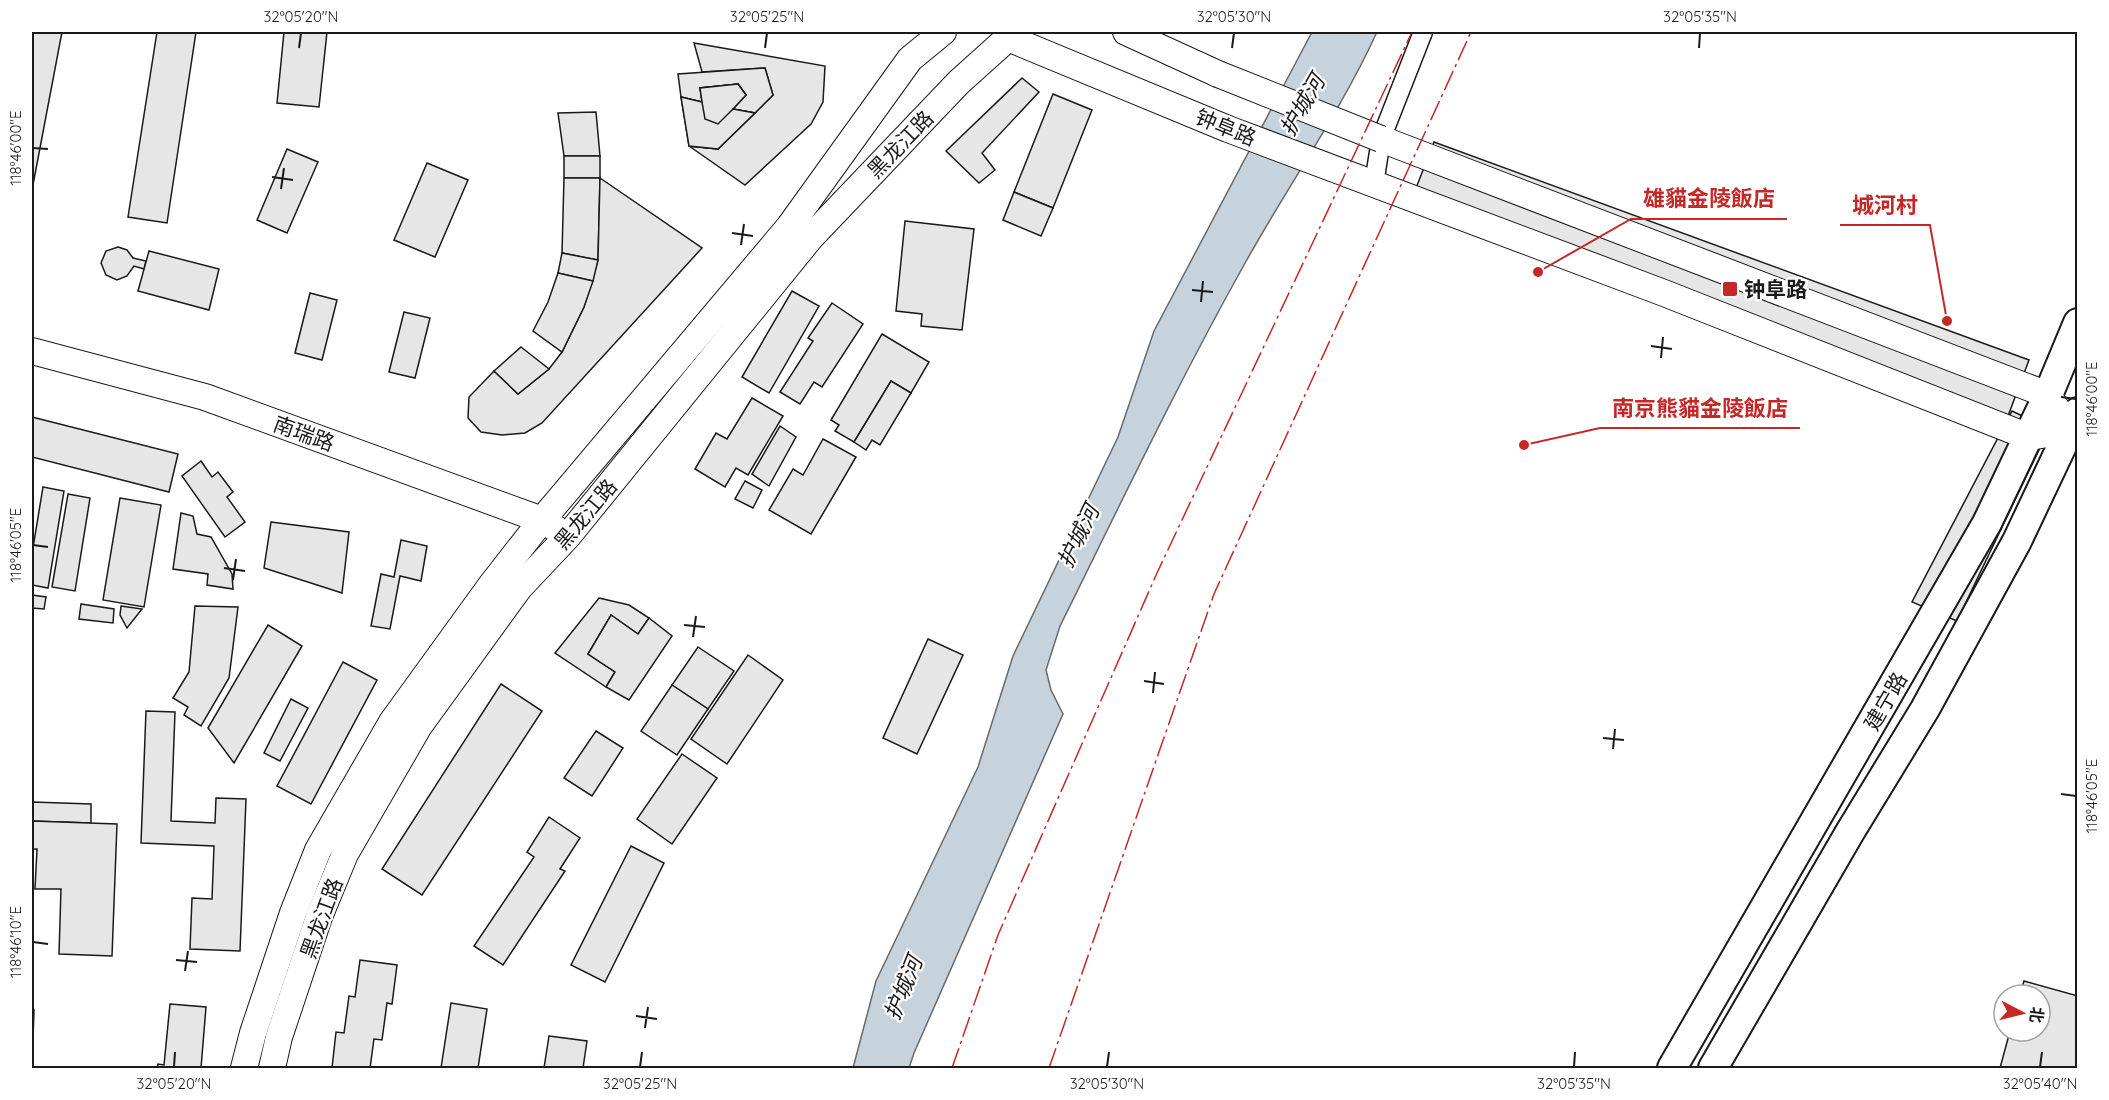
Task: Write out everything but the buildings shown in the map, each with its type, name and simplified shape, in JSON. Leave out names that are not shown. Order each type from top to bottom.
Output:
[{"type":"main road","name":"建宁路","points":[[1672,1068],[1987,523],[2029,437],[2078,322]]},
{"type":"main road","name":"建宁路","points":[[1713,1068],[1850,832],[1925,709],[2017,542],[2074,421]]},
{"type":"street","name":"黑龙江路","points":[[244,1068],[253,1033],[293,913],[318,850],[392,722],[492,584],[542,520],[789,227],[910,59],[943,32]]},
{"type":"street","points":[[1126,32],[1218,74],[1381,139],[2048,395],[2074,421],[2029,437]]},
{"type":"street","points":[[1374,184],[1381,139],[1424,32]]},
{"type":"street","name":"黑龙江路","points":[[272,1068],[279,1037],[319,917],[345,854],[419,726],[519,588],[568,536],[811,237],[1008,34]]},
{"type":"street","name":"钟阜路","points":[[1008,34],[1228,129],[1675,297],[2029,437]]},
{"type":"street","name":"南瑞路","points":[[32,351],[205,397],[542,520],[568,536]]},
{"type":"water","name":"护城河","points":[[1312,32],[1377,32],[1347,92],[1220,309],[1060,626],[1046,670],[1051,690],[1063,714],[909,1068],[853,1068],[876,981],[978,767],[1013,656],[1118,437],[1154,331]]},
{"type":"power","points":[[952,1068],[998,935],[1157,573],[1412,32]]},
{"type":"power","points":[[1049,1068],[1214,594],[1471,32]]},
{"type":"place","name":"雄貓金陵飯店","points":[[1538,272]]},
{"type":"place","name":"钟阜路","points":[[1730,289]]},
{"type":"place","name":"城河村","points":[[1947,321]]},
{"type":"place","name":"南京熊貓金陵飯店","points":[[1524,445]]}]
